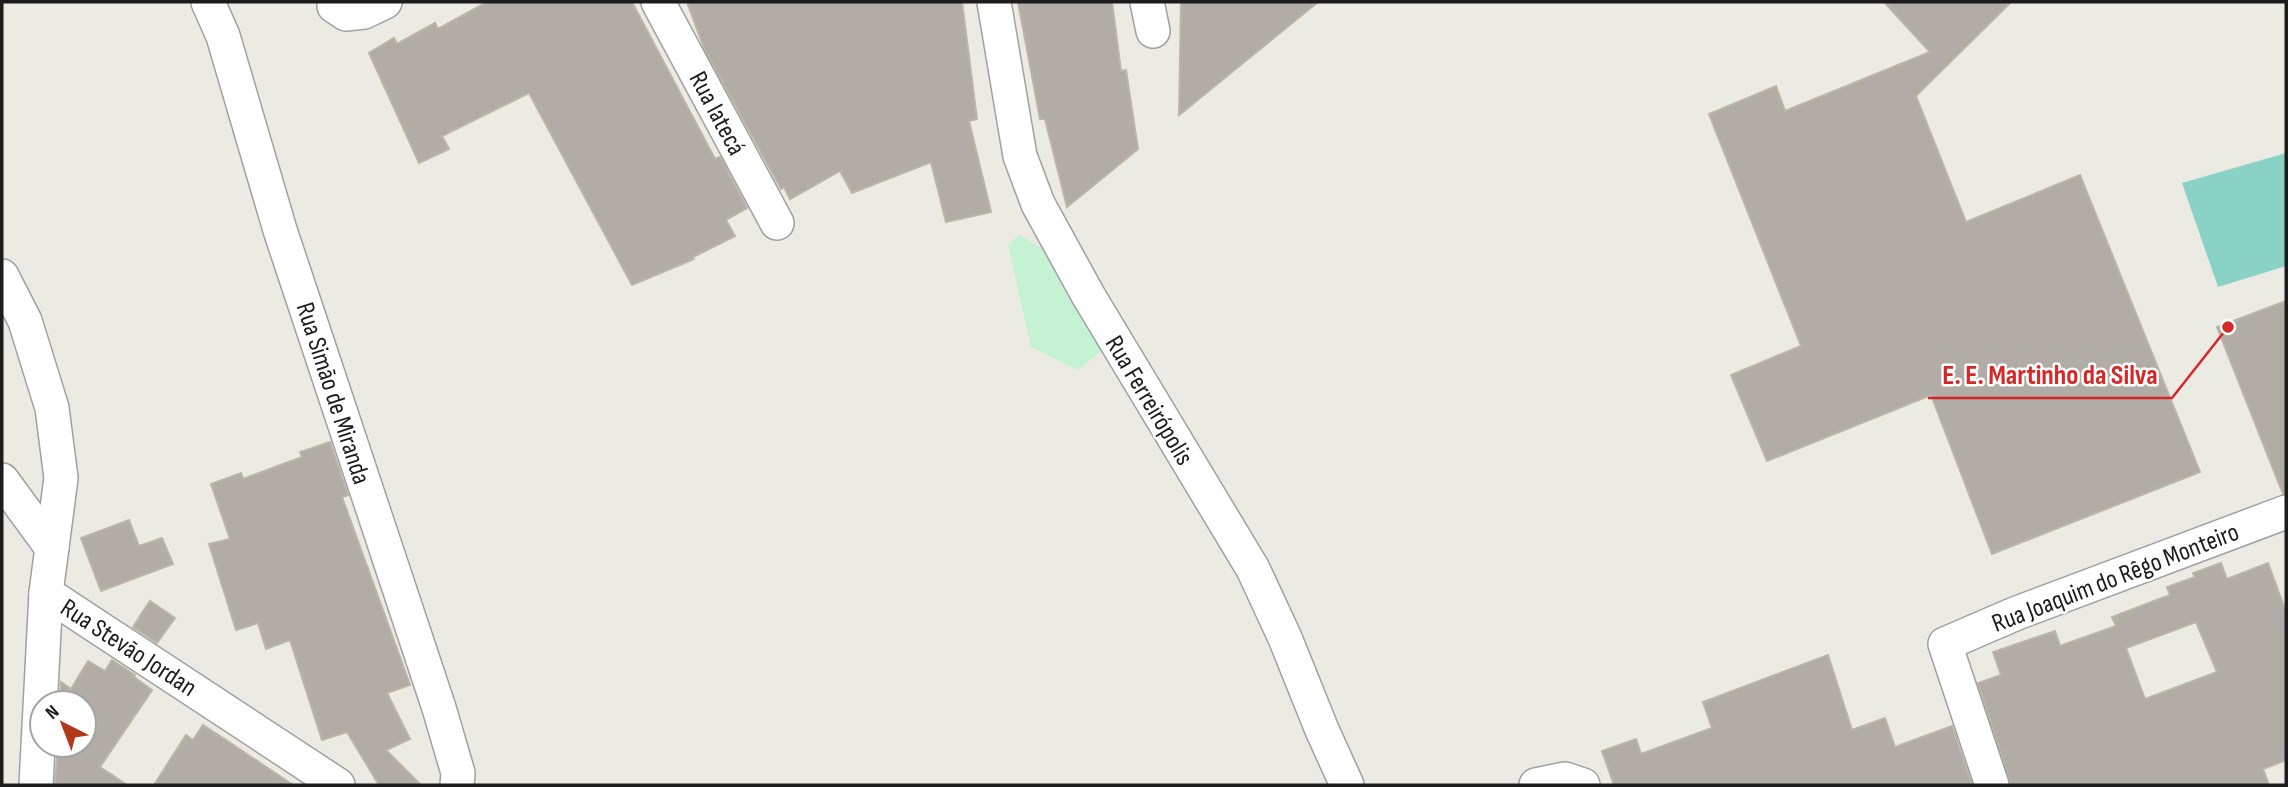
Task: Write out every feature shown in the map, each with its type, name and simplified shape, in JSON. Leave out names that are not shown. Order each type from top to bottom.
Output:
[{"type":"street","name":"Rua Simão de Miranda","points":[[208,2],[223,36],[280,230],[439,708],[458,773],[457,785]]},
{"type":"street","points":[[334,6],[346,15],[364,12],[385,2]]},
{"type":"street","name":"Rua Iatecá","points":[[658,2],[777,223]]},
{"type":"street","name":"Rua Ferreirópolis","points":[[994,2],[1020,156],[1038,204],[1094,307],[1254,569],[1348,785]]},
{"type":"street","points":[[2,276],[25,321],[52,408],[61,478],[46,593]]},
{"type":"street","points":[[2,480],[52,548]]},
{"type":"street","name":"Rua Joaquim do Rêgo Monteiro","points":[[1992,785],[1945,643],[2017,613],[2284,521]]},
{"type":"street","name":"Rua Stevão Jordan","points":[[36,785],[46,593]]},
{"type":"street","name":"Rua Stevão Jordan","points":[[46,593],[338,785]]},
{"type":"street","points":[[1536,785],[1565,779],[1583,785]]},
{"type":"green space","points":[[1019,235],[1053,254],[1107,346],[1078,370],[1031,347],[1008,245]]},
{"type":"shaded area","points":[[2286,153],[2286,266],[2218,287],[2182,183]]},
{"type":"building","points":[[487,2],[632,2],[715,159],[720,157],[747,208],[726,220],[735,236],[693,257],[694,259],[632,285],[529,93],[442,136],[449,149],[419,163],[369,53],[394,38],[397,44],[435,23],[438,29]]},
{"type":"building","points":[[687,2],[962,2],[977,119],[969,121],[991,212],[946,222],[931,162],[852,193],[840,171],[790,199],[784,187],[781,189],[704,48]]},
{"type":"building","points":[[1018,2],[1112,2],[1121,71],[1126,70],[1138,149],[1067,207],[1045,119],[1040,119]]},
{"type":"building","points":[[1181,2],[1318,2],[1179,115]]},
{"type":"building","points":[[1884,2],[2011,2],[1916,96],[1966,222],[2080,175],[2200,472],[1992,554],[1931,395],[1767,461],[1731,375],[1801,346],[1709,114],[1776,86],[1785,111],[1930,52]]},
{"type":"building","points":[[2286,301],[2286,493],[2283,494],[2217,327]]},
{"type":"building","points":[[330,442],[348,495],[342,497],[410,685],[387,693],[410,739],[386,750],[421,785],[379,785],[347,732],[322,740],[290,640],[266,649],[258,623],[236,630],[209,544],[230,539],[211,484],[241,473],[243,479],[302,457],[300,452]]},
{"type":"building","points":[[129,520],[139,546],[162,538],[173,564],[101,591],[81,538]]},
{"type":"building","points":[[2221,563],[2227,579],[2268,563],[2286,612],[2286,760],[2263,769],[2269,785],[2011,785],[1978,683],[2001,675],[1993,652],[2055,631],[2060,646],[2116,626],[2112,617],[2170,595],[2167,587],[2195,577],[2193,573]],"holes":[[[2196,622],[2217,672],[2145,699],[2126,648]]]},
{"type":"building","points":[[150,601],[175,618],[157,643],[133,627]]},
{"type":"building","points":[[1828,655],[1852,730],[1885,718],[1895,747],[1952,726],[1972,785],[1614,785],[1602,751],[1636,739],[1641,754],[1712,728],[1703,702]]},
{"type":"building","points":[[112,660],[152,690],[100,767],[127,785],[55,785],[57,759],[98,759],[98,689],[71,689],[88,661],[105,671]]},
{"type":"building","points":[[61,682],[71,689],[61,689]]},
{"type":"building","points":[[203,725],[293,785],[154,785],[186,735],[193,740]]},
{"type":"place","name":"E. E. Martinho da Silva","points":[[2228,327]]}]
